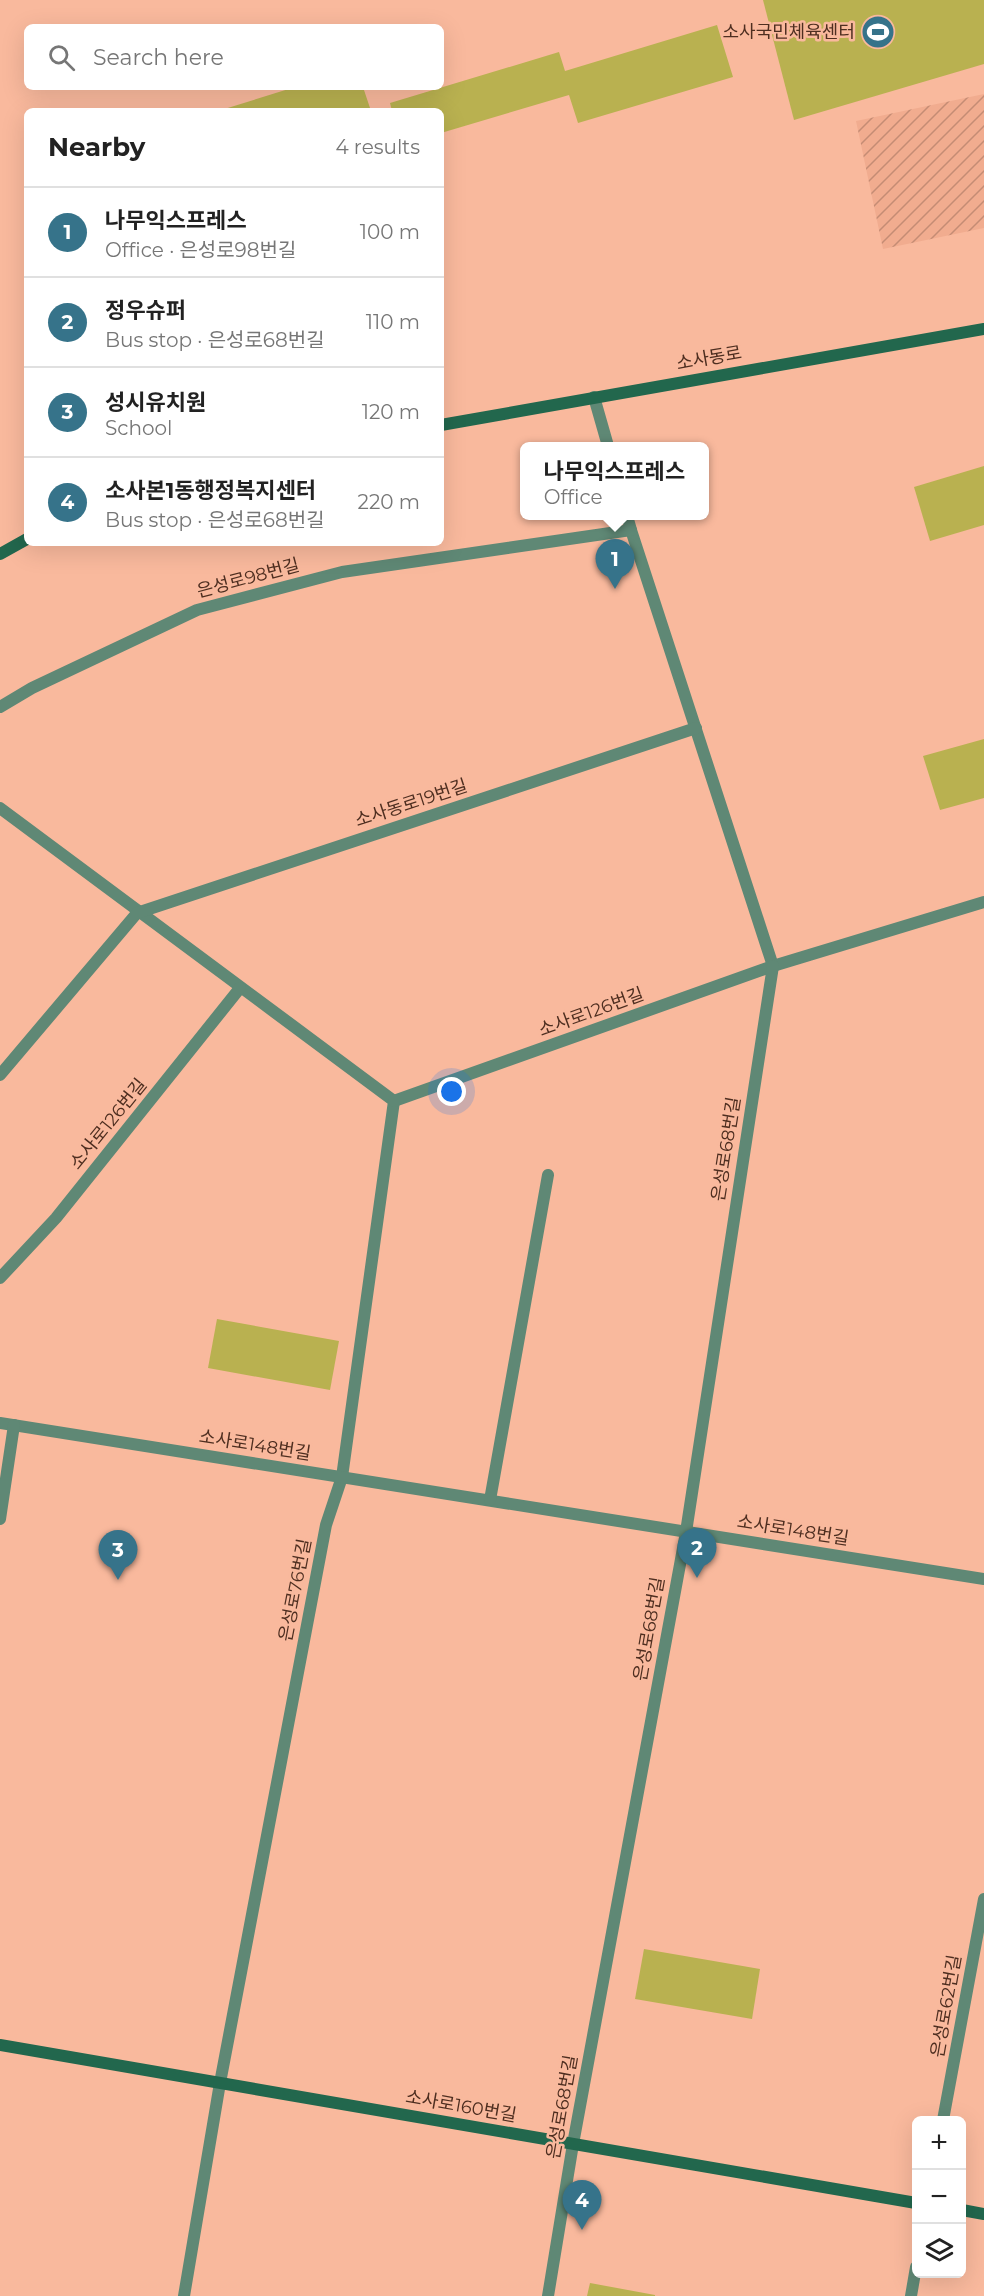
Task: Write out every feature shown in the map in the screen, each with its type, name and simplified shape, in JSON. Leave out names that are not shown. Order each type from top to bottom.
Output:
[{"type":"street","name":"소사동로","points":[[444,424],[984,329]]},
{"type":"street","points":[[594,397],[607,442]]},
{"type":"street","points":[[628,520],[773,966]]},
{"type":"street","name":"은성로98번길","points":[[0,707],[32,688],[198,609],[342,572],[632,530]]},
{"type":"street","points":[[0,554],[24,541]]},
{"type":"street","name":"소사동로19번길","points":[[137,913],[696,729]]},
{"type":"street","points":[[0,808],[137,913],[394,1101]]},
{"type":"street","name":"소사로126번길","points":[[394,1101],[773,966],[984,902]]},
{"type":"street","points":[[0,1074],[137,913]]},
{"type":"street","name":"은성로68번길","points":[[548,2296],[573,2144],[686,1532],[773,966]]},
{"type":"street","name":"소사로126번길","points":[[0,1278],[56,1218],[240,988]]},
{"type":"street","name":"은성로76번길","points":[[184,2296],[220,2083],[326,1525],[342,1477],[394,1101]]},
{"type":"street","points":[[490,1500],[548,1175]]},
{"type":"street","name":"소사로148번길","points":[[0,1423],[984,1579]]},
{"type":"street","points":[[0,1519],[14,1425]]},
{"type":"street","name":"은성로62번길","points":[[944,2116],[984,1900]]},
{"type":"street","name":"소사로160번길","points":[[0,2045],[912,2202]]},
{"type":"street","points":[[966,2211],[984,2214]]},
{"type":"street","points":[[911,2296],[914,2278]]},
{"type":"shaded area","points":[[984,94],[984,228],[883,249],[856,121]]},
{"type":"building","name":"소사국민체육센터","points":[[763,0],[984,0],[984,64],[794,120]]},
{"type":"building","points":[[717,25],[733,77],[578,123],[569,95],[444,132],[444,108],[391,108],[390,103],[433,90],[444,90],[444,87],[559,52],[565,71]]},
{"type":"building","points":[[285,90],[364,90],[370,108],[228,108]]},
{"type":"building","points":[[984,466],[984,525],[930,541],[914,487]]},
{"type":"building","points":[[984,739],[984,798],[940,810],[923,756]]},
{"type":"building","points":[[217,1319],[339,1341],[330,1390],[208,1368]]},
{"type":"building","points":[[644,1949],[760,1969],[752,2019],[635,1999]]},
{"type":"building","points":[[590,2283],[655,2295],[655,2296],[587,2296]]},
{"type":"place","name":"소사국민체육센터","points":[[878,32]]},
{"type":"place","name":"나무익스프레스","points":[[615,589]]},
{"type":"place","name":"정우슈퍼","points":[[697,1578]]},
{"type":"place","name":"성시유치원","points":[[118,1580]]},
{"type":"place","name":"소사본1동행정복지센터","points":[[582,2230]]}]
